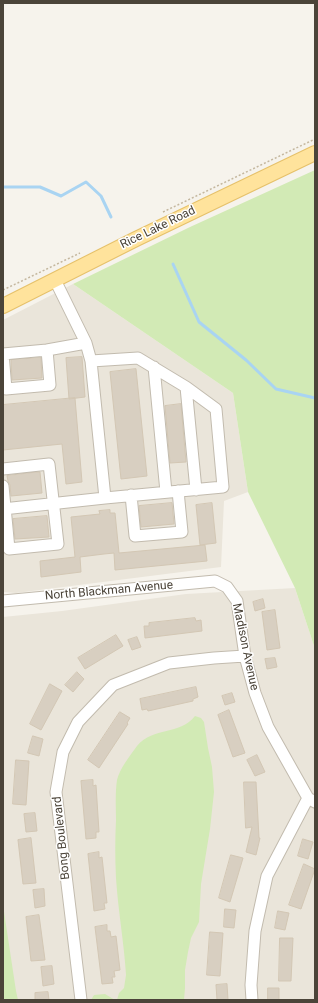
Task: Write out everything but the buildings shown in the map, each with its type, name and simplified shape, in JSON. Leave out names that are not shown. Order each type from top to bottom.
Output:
[{"type":"main road","name":"Rice Lake Road","points":[[3,306],[136,239],[315,153]]},
{"type":"street","points":[[55,280],[86,343],[91,361],[105,498]]},
{"type":"street","points":[[47,350],[50,385],[6,388],[3,354],[47,350],[86,343]]},
{"type":"street","points":[[4,509],[131,495],[223,487],[216,409],[186,387],[138,358],[91,361]]},
{"type":"street","points":[[154,367],[166,492]]},
{"type":"street","points":[[186,387],[196,490]]},
{"type":"street","points":[[3,469],[49,464],[58,544],[9,549],[3,486]]},
{"type":"street","points":[[131,495],[135,536],[182,532],[178,491]]},
{"type":"street","name":"North Blackman Avenue","points":[[3,601],[215,581]]},
{"type":"street","name":"Madison Avenue","points":[[215,581],[227,587],[237,601],[245,656],[255,693],[268,728],[311,800]]},
{"type":"street","name":"Bong Boulevard","points":[[81,1000],[56,792],[63,752],[78,722],[113,684],[169,663],[245,656]]},
{"type":"street","points":[[252,1000],[251,985],[255,931],[267,876],[311,800]]},
{"type":"shaded area","points":[[73,284],[233,393],[248,492],[224,501],[221,567],[16,593],[3,592],[3,320]]},
{"type":"shaded area","points":[[295,588],[315,649],[315,1000],[3,1000],[3,617],[62,611],[186,594]]},
{"type":"green space","points":[[315,170],[315,649],[295,588],[248,492],[233,393],[73,284],[190,227]]},
{"type":"green space","points":[[195,716],[201,718],[204,722],[212,767],[214,792],[210,829],[201,884],[199,922],[191,938],[188,952],[185,970],[184,1000],[117,1000],[119,993],[124,988],[126,975],[116,878],[115,842],[117,780],[120,771],[126,762],[137,746],[144,740],[159,733],[182,726]]},
{"type":"green space","points":[[3,905],[16,991],[18,1000],[3,1000]]},
{"type":"green space","points":[[105,994],[115,1000],[91,1000],[94,995]]},
{"type":"waterway","points":[[3,187],[40,187],[61,196],[86,182],[101,196],[111,217]]},
{"type":"waterway","points":[[173,264],[199,322],[246,360],[276,389],[315,398]]}]
